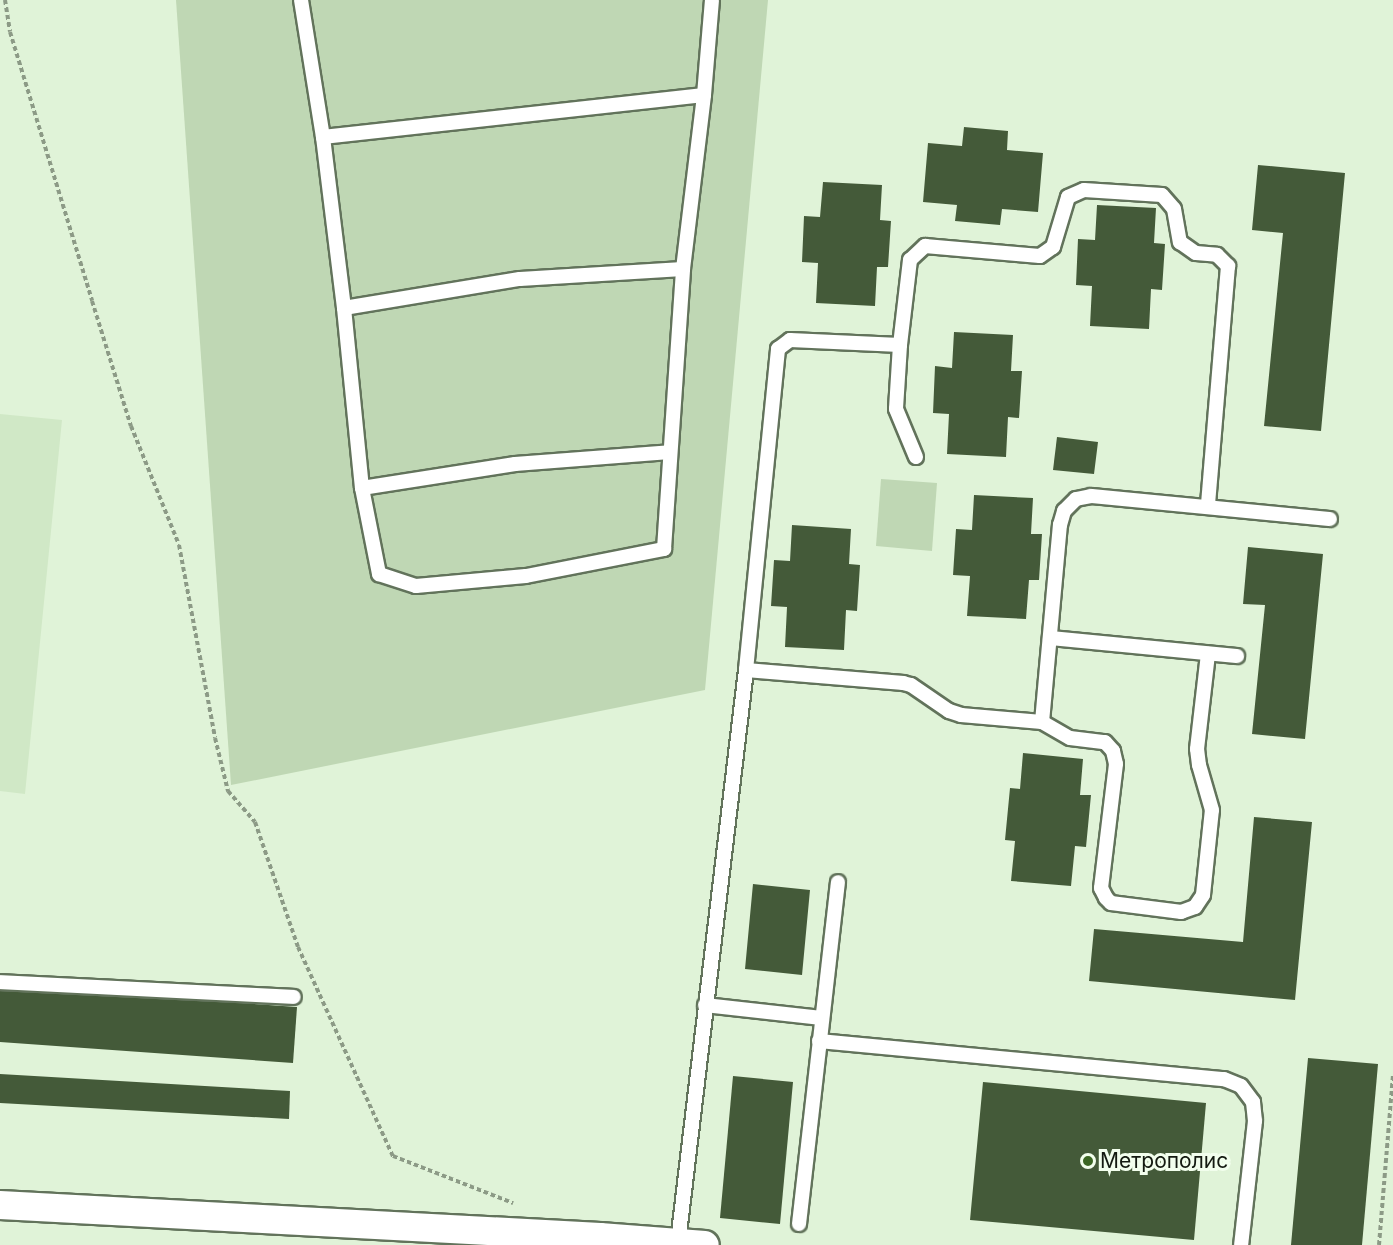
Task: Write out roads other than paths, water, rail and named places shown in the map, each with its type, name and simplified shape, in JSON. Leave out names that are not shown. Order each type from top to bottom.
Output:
[{"type":"street","points":[[0,1205],[590,1241],[692,1244]]},
{"type":"lane","points":[[301,0],[323,137],[344,308],[362,488],[379,574],[416,586],[526,576],[664,549],[683,269],[704,95],[712,0]]},
{"type":"lane","points":[[323,137],[704,95]]},
{"type":"lane","points":[[916,457],[896,409],[900,345],[910,260],[925,246],[1040,256],[1053,247],[1068,197],[1084,190],[1162,195],[1174,209],[1180,242],[1196,253],[1217,255],[1228,266],[1208,506]]},
{"type":"lane","points":[[344,308],[520,279],[683,269]]},
{"type":"lane","points":[[692,1244],[705,1005],[746,670],[777,349],[790,340],[900,345]]},
{"type":"lane","points":[[362,488],[515,464],[670,452]]},
{"type":"lane","points":[[1042,722],[1060,525],[1064,512],[1076,499],[1091,496],[1330,519]]},
{"type":"lane","points":[[1050,638],[1237,656]]},
{"type":"lane","points":[[746,670],[903,683],[911,685],[949,711],[961,715],[1042,722],[1070,738],[1105,742],[1113,751],[1116,764],[1101,888],[1111,903],[1181,912],[1195,907],[1203,895],[1212,810],[1199,765],[1197,749],[1208,654]]},
{"type":"lane","points":[[799,1224],[838,882]]},
{"type":"lane","points":[[0,982],[294,997]]},
{"type":"lane","points":[[705,1005],[821,1018]]},
{"type":"lane","points":[[819,1041],[1224,1079],[1241,1086],[1253,1101],[1255,1121],[1241,1245]]},
{"type":"place","name":"Метрополис","points":[[1088,1161]]}]
